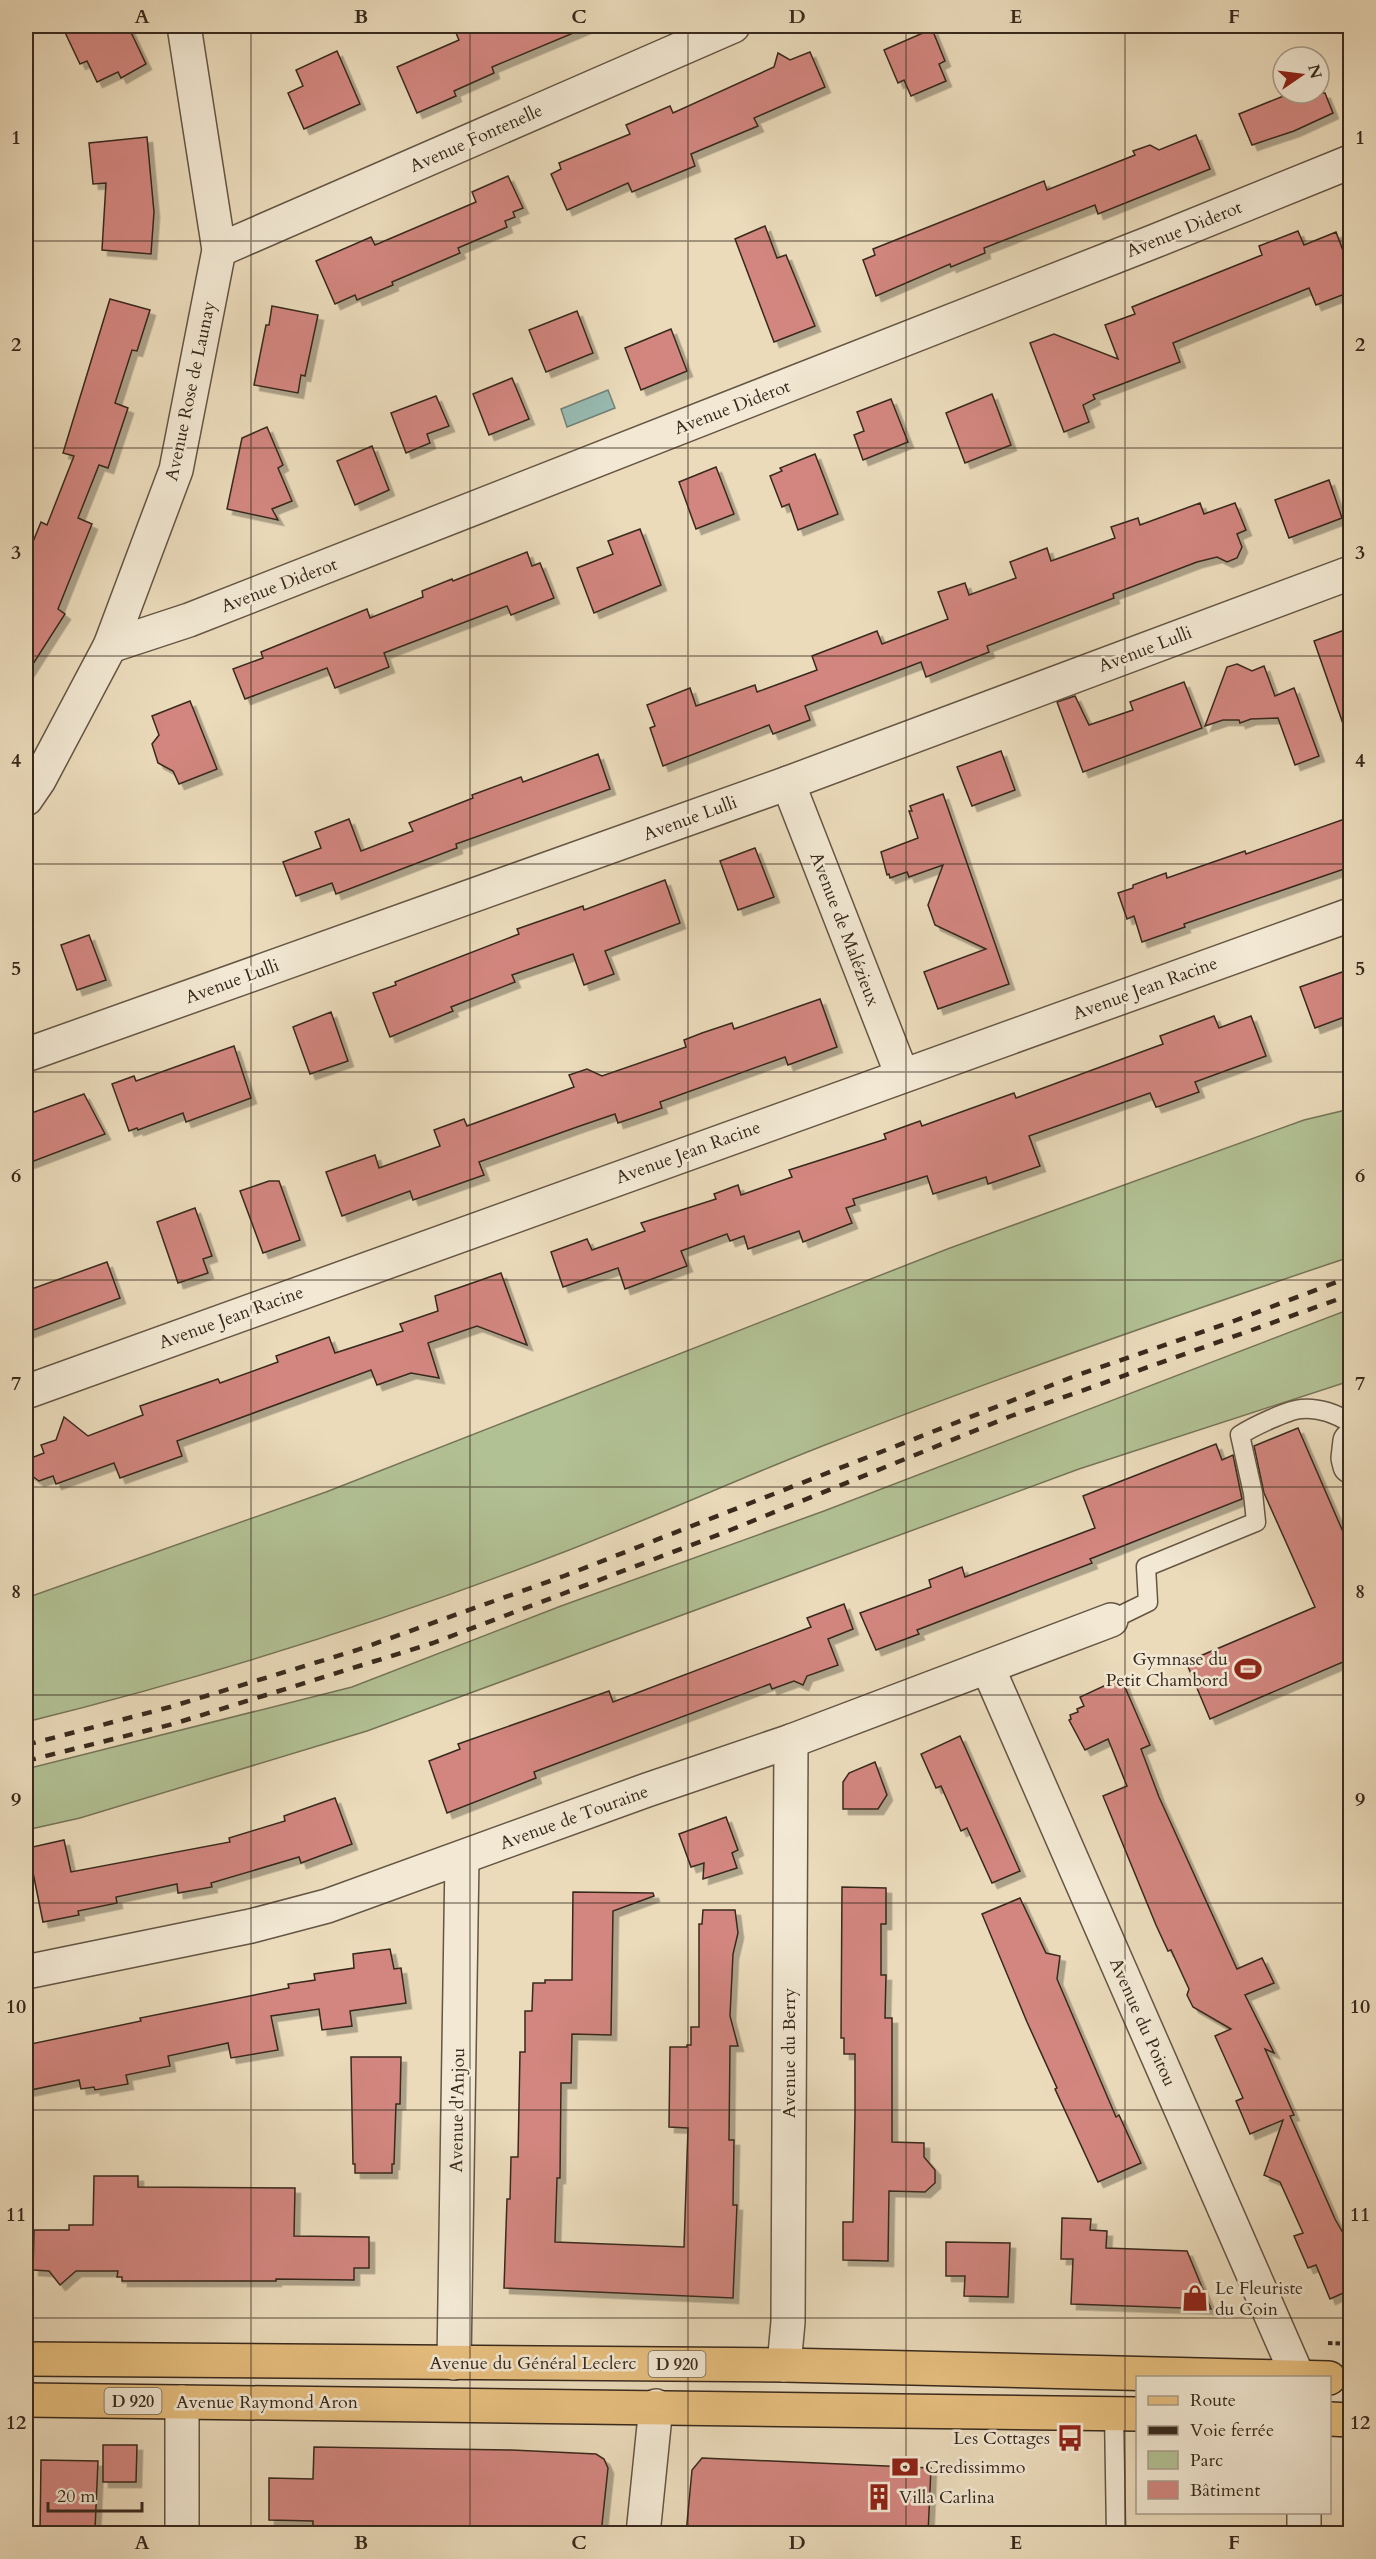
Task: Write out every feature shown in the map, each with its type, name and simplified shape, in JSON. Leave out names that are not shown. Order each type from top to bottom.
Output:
[{"type":"main road","name":"Avenue du Général Leclerc","points":[[26,2359],[784,2365],[1255,2376]]},
{"type":"main road","name":"Avenue du Général Leclerc","points":[[1331,2378],[1350,2378]]},
{"type":"main road","name":"Avenue Raymond Aron","points":[[26,2400],[656,2406]]},
{"type":"main road","name":"D 920","points":[[656,2406],[1126,2413]]},
{"type":"main road","points":[[1331,2419],[1350,2420]]},
{"type":"street","name":"Avenue Rose de Launay","points":[[26,799],[39,780],[110,646],[176,470],[219,250],[184,26]]},
{"type":"street","name":"Avenue Fontenelle","points":[[219,250],[733,26]]},
{"type":"street","name":"Avenue Diderot","points":[[110,646],[189,620],[1122,254],[1350,162]]},
{"type":"street","name":"Avenue Lulli","points":[[26,1055],[788,783],[1350,573]]},
{"type":"street","name":"Avenue de Malézieux","points":[[788,783],[902,1075]]},
{"type":"street","name":"Avenue Jean Racine","points":[[26,1392],[1350,915]]},
{"type":"street","points":[[1350,1441],[1348,1458],[1350,1466]]},
{"type":"street","name":"Avenue de Touraine","points":[[26,1972],[251,1926],[327,1906],[647,1790],[791,1741],[1111,1620]]},
{"type":"street","name":"Avenue du Poitou","points":[[988,1668],[1298,2376]]},
{"type":"street","name":"Avenue du Berry","points":[[784,2365],[788,2322],[791,1741]]},
{"type":"street","name":"Avenue d'Anjou","points":[[454,2363],[462,1858]]},
{"type":"street","points":[[182,2402],[182,2534]]},
{"type":"street","points":[[643,2534],[656,2406]]},
{"type":"street","points":[[1304,2514],[1304,2534]]},
{"type":"lane","points":[[1111,1620],[1148,1602],[1146,1567],[1256,1522],[1253,1493],[1240,1435],[1249,1429],[1302,1409],[1336,1413],[1350,1423]]},
{"type":"lane","points":[[1116,2534],[1126,2413]]},
{"type":"green space","points":[[1350,1109],[1350,1257],[1152,1324],[956,1395],[792,1458],[564,1552],[431,1601],[297,1646],[162,1686],[26,1722],[26,1598],[326,1492],[950,1248],[1304,1120]]},
{"type":"green space","points":[[1350,1309],[1350,1381],[1079,1469],[367,1731],[80,1818],[26,1830],[26,1769],[352,1687],[561,1606],[824,1511]]},
{"type":"water","points":[[608,390],[615,408],[567,427],[561,409]]},
{"type":"building","points":[[62,26],[128,26],[146,64],[121,78],[118,72],[97,82],[87,61],[80,64]]},
{"type":"building","points":[[453,26],[590,26],[492,67],[494,73],[454,91],[456,96],[417,113],[397,67],[459,40]]},
{"type":"building","points":[[932,29],[945,61],[939,64],[946,81],[911,96],[904,80],[898,83],[884,50]]},
{"type":"building","points":[[337,51],[360,104],[304,129],[288,93],[303,86],[296,70]]},
{"type":"building","points":[[810,52],[825,87],[754,118],[758,126],[691,154],[695,166],[632,192],[628,183],[567,210],[551,174],[561,169],[559,163],[630,134],[626,125],[670,106],[673,113],[774,67],[778,53],[790,60]]},
{"type":"building","points":[[1271,101],[1271,105],[1330,105],[1333,113],[1294,131],[1252,145],[1239,114]]},
{"type":"building","points":[[1196,135],[1210,169],[1098,214],[1095,205],[984,248],[985,253],[951,267],[950,264],[876,296],[863,260],[875,255],[873,249],[1044,181],[1047,190],[1135,155],[1133,151],[1150,145],[1159,150]]},
{"type":"building","points":[[147,137],[154,212],[151,254],[102,250],[106,183],[93,184],[89,143]]},
{"type":"building","points":[[508,176],[523,208],[513,212],[515,217],[505,221],[507,227],[458,248],[460,253],[392,282],[393,285],[357,300],[355,295],[335,304],[316,261],[371,237],[375,245],[476,202],[472,192]]},
{"type":"building","points":[[765,226],[777,258],[786,255],[815,326],[774,342],[735,239]]},
{"type":"building","points":[[1298,231],[1304,245],[1336,232],[1350,269],[1350,292],[1316,305],[1309,288],[1173,343],[1180,362],[1093,395],[1095,399],[1083,405],[1089,422],[1064,432],[1030,343],[1054,334],[1118,359],[1105,325],[1135,314],[1132,307],[1262,255],[1259,246]]},
{"type":"building","points":[[110,299],[150,310],[137,351],[132,350],[115,403],[128,408],[108,468],[99,465],[78,518],[92,524],[58,609],[65,614],[26,675],[26,559],[41,522],[47,525],[74,456],[63,453]]},
{"type":"building","points":[[272,306],[318,315],[305,376],[301,375],[298,393],[254,385]]},
{"type":"building","points":[[577,311],[593,353],[546,372],[529,330]]},
{"type":"building","points":[[671,329],[687,371],[641,390],[625,348]]},
{"type":"building","points":[[512,378],[529,419],[489,435],[473,394]]},
{"type":"building","points":[[992,394],[1011,445],[965,463],[946,413]]},
{"type":"building","points":[[436,396],[449,426],[427,434],[430,443],[406,453],[391,413]]},
{"type":"building","points":[[891,399],[908,442],[863,460],[854,435],[864,431],[857,412]]},
{"type":"building","points":[[267,427],[283,465],[278,468],[292,501],[272,509],[278,520],[227,509],[242,438]]},
{"type":"building","points":[[372,446],[389,490],[355,505],[337,461]]},
{"type":"building","points":[[815,454],[838,514],[798,530],[789,504],[782,507],[770,476],[782,471],[780,468]]},
{"type":"building","points":[[716,467],[734,514],[696,529],[679,482]]},
{"type":"building","points":[[1329,480],[1342,518],[1289,538],[1275,500]]},
{"type":"building","points":[[1200,503],[1204,514],[1235,503],[1246,530],[1237,534],[1242,547],[1237,558],[1227,562],[1217,557],[1197,562],[1113,594],[1114,598],[987,646],[989,652],[926,677],[921,662],[805,706],[810,720],[773,734],[769,725],[663,766],[650,728],[655,726],[647,705],[690,688],[696,706],[755,685],[757,692],[817,670],[812,656],[877,631],[882,644],[948,619],[938,592],[965,583],[969,595],[1016,578],[1010,562],[1047,548],[1051,561],[1115,538],[1111,527],[1138,518],[1140,525]]},
{"type":"building","points":[[640,529],[661,585],[594,613],[577,568],[613,554],[608,541]]},
{"type":"building","points":[[527,552],[532,566],[540,563],[554,598],[511,615],[507,606],[384,653],[389,667],[335,688],[327,668],[245,699],[233,669],[263,658],[261,652],[367,609],[370,618],[423,597],[422,591]]},
{"type":"building","points":[[1350,628],[1350,734],[1347,735],[1314,641]]},
{"type":"building","points":[[1237,664],[1252,671],[1264,666],[1275,696],[1294,688],[1319,756],[1295,765],[1278,718],[1251,719],[1240,723],[1239,720],[1223,720],[1205,726],[1227,667]]},
{"type":"building","points":[[1184,682],[1202,728],[1083,772],[1057,702],[1075,696],[1089,725],[1133,710],[1130,702]]},
{"type":"building","points":[[190,701],[217,769],[179,784],[173,771],[158,763],[152,744],[159,735],[152,716]]},
{"type":"building","points":[[1001,751],[1015,790],[972,806],[957,767]]},
{"type":"building","points":[[598,754],[610,789],[456,844],[457,848],[336,894],[332,883],[296,896],[283,862],[321,848],[315,832],[349,819],[361,851],[413,831],[409,823],[473,798],[472,795],[521,777],[523,782]]},
{"type":"building","points":[[943,794],[1009,984],[938,1009],[924,972],[986,949],[935,925],[928,905],[943,865],[909,877],[907,872],[890,878],[889,874],[887,875],[881,852],[918,838],[909,811],[912,811],[910,806]]},
{"type":"building","points":[[1350,817],[1350,867],[1184,924],[1185,927],[1142,942],[1134,916],[1127,919],[1118,893],[1133,888],[1133,885],[1166,873],[1167,878],[1245,851],[1246,854]]},
{"type":"building","points":[[755,848],[774,897],[738,910],[720,861]]},
{"type":"building","points":[[665,880],[680,923],[605,951],[614,974],[584,985],[573,954],[512,975],[515,982],[451,1007],[453,1011],[390,1037],[373,993],[396,985],[395,982],[519,934],[517,929],[583,906],[584,910]]},
{"type":"building","points":[[89,935],[106,980],[77,990],[61,945]]},
{"type":"building","points":[[1345,971],[1350,986],[1350,1015],[1315,1028],[1300,987]]},
{"type":"building","points":[[820,999],[837,1047],[788,1065],[785,1057],[660,1102],[662,1108],[618,1123],[615,1114],[479,1162],[484,1175],[413,1200],[410,1191],[342,1216],[326,1172],[375,1155],[379,1168],[440,1146],[434,1130],[464,1119],[467,1126],[574,1087],[569,1075],[587,1069],[602,1076],[686,1047],[684,1040],[702,1033],[732,1023],[734,1029]]},
{"type":"building","points":[[331,1012],[348,1061],[310,1074],[293,1027]]},
{"type":"building","points":[[1214,1016],[1219,1028],[1251,1016],[1266,1056],[1195,1082],[1199,1092],[1160,1106],[1156,1107],[1150,1093],[1029,1136],[1040,1166],[988,1184],[986,1177],[933,1194],[927,1176],[853,1199],[855,1205],[846,1208],[852,1223],[803,1242],[799,1231],[748,1249],[744,1236],[730,1241],[727,1234],[681,1251],[687,1266],[625,1289],[618,1268],[563,1287],[551,1252],[587,1239],[592,1250],[645,1231],[641,1223],[716,1199],[714,1194],[738,1185],[741,1195],[792,1177],[789,1170],[886,1139],[884,1134],[920,1121],[922,1126],[1014,1093],[1016,1098],[1163,1044],[1160,1036]]},
{"type":"building","points":[[234,1046],[251,1098],[186,1122],[183,1113],[138,1130],[137,1128],[129,1131],[112,1084],[134,1076],[136,1081]]},
{"type":"building","points":[[84,1094],[105,1134],[26,1164],[26,1115]]},
{"type":"building","points":[[269,1181],[279,1181],[300,1240],[263,1253],[240,1191]]},
{"type":"building","points":[[195,1208],[212,1256],[203,1259],[208,1273],[178,1283],[157,1222]]},
{"type":"building","points":[[107,1262],[120,1298],[26,1333],[26,1291]]},
{"type":"building","points":[[501,1273],[527,1345],[477,1326],[428,1343],[439,1378],[411,1373],[377,1385],[371,1370],[177,1441],[182,1456],[120,1478],[114,1463],[56,1484],[53,1476],[39,1481],[28,1473],[31,1458],[44,1453],[41,1445],[56,1440],[64,1417],[88,1436],[143,1415],[140,1406],[218,1379],[220,1383],[278,1362],[276,1356],[329,1337],[335,1353],[403,1331],[400,1324],[438,1311],[435,1296]]},
{"type":"building","points":[[1298,1428],[1350,1548],[1350,1659],[1210,1719],[1186,1662],[1315,1607],[1264,1493],[1254,1446]]},
{"type":"building","points":[[1216,1444],[1222,1460],[1233,1455],[1242,1499],[1090,1559],[1092,1563],[917,1630],[919,1634],[876,1650],[860,1613],[931,1587],[929,1580],[962,1567],[965,1577],[1095,1528],[1083,1496]]},
{"type":"building","points":[[844,1604],[853,1629],[828,1639],[838,1665],[807,1676],[803,1685],[794,1681],[772,1689],[770,1684],[534,1772],[536,1778],[447,1813],[429,1761],[460,1749],[458,1744],[609,1691],[613,1702],[811,1627],[807,1618]]},
{"type":"building","points":[[1121,1678],[1150,1745],[1141,1749],[1159,1797],[1237,1969],[1262,1958],[1274,1983],[1245,1995],[1274,2053],[1265,2049],[1294,2115],[1290,2116],[1335,2219],[1343,2233],[1350,2236],[1350,2290],[1330,2299],[1316,2265],[1308,2268],[1294,2236],[1303,2233],[1280,2182],[1264,2175],[1283,2120],[1250,2134],[1236,2101],[1243,2098],[1215,2036],[1231,2029],[1193,2007],[1187,1995],[1189,1989],[1171,1950],[1168,1951],[1156,1925],[1103,1796],[1127,1786],[1108,1739],[1085,1750],[1069,1720],[1070,1715],[1078,1712],[1077,1709],[1084,1706],[1080,1697]]},
{"type":"building","points":[[960,1736],[1020,1871],[992,1883],[967,1828],[961,1831],[941,1786],[936,1788],[921,1754]]},
{"type":"building","points":[[875,1762],[887,1795],[878,1809],[843,1809],[843,1782],[849,1773]]},
{"type":"building","points":[[335,1798],[352,1844],[301,1863],[299,1857],[211,1883],[212,1887],[178,1893],[177,1884],[116,1897],[117,1903],[78,1911],[79,1915],[43,1922],[28,1848],[64,1840],[71,1872],[230,1842],[229,1838],[285,1821],[284,1816]]},
{"type":"building","points":[[726,1817],[738,1850],[732,1853],[737,1868],[703,1879],[704,1863],[691,1867],[679,1834]]},
{"type":"building","points":[[842,1887],[886,1888],[886,1924],[881,1924],[881,1975],[886,1975],[885,2018],[892,2018],[892,2142],[924,2143],[924,2157],[935,2170],[935,2183],[925,2192],[889,2191],[888,2261],[843,2260],[843,2222],[853,2222],[855,2054],[844,2054],[844,2038],[841,2038]]},
{"type":"building","points":[[573,1892],[653,1893],[654,1896],[613,1911],[611,2035],[572,2034],[571,2083],[561,2083],[560,2178],[557,2178],[555,2242],[684,2247],[688,2128],[669,2127],[670,2047],[691,2045],[691,2027],[699,2027],[699,1924],[702,1924],[703,1910],[735,1910],[738,1933],[733,1954],[730,2016],[738,2046],[730,2046],[729,2140],[734,2140],[733,2205],[737,2205],[733,2298],[504,2288],[511,2157],[518,2157],[520,2052],[525,2052],[525,2011],[532,2011],[533,1983],[545,1983],[545,1980],[572,1980]]},
{"type":"building","points":[[1020,1898],[1046,1953],[1060,1956],[1057,1979],[1116,2117],[1119,2115],[1141,2163],[1098,2182],[1055,2089],[1057,2088],[982,1914]]},
{"type":"building","points":[[390,1949],[394,1969],[401,1968],[406,2003],[350,2011],[352,2026],[322,2030],[319,2009],[271,2016],[278,2050],[231,2058],[228,2043],[168,2056],[170,2066],[126,2075],[128,2084],[95,2090],[94,2087],[81,2089],[79,2080],[26,2091],[26,2045],[141,2021],[140,2018],[289,1988],[288,1984],[315,1980],[314,1974],[354,1968],[353,1954]]},
{"type":"building","points":[[351,2057],[401,2057],[400,2104],[396,2104],[392,2173],[355,2173]]},
{"type":"building","points":[[94,2176],[138,2176],[138,2187],[295,2188],[294,2236],[369,2237],[369,2268],[354,2268],[354,2280],[276,2279],[276,2281],[122,2281],[122,2277],[117,2277],[118,2271],[76,2271],[60,2285],[49,2271],[33,2270],[34,2230],[69,2230],[69,2225],[93,2225]]},
{"type":"building","points":[[1062,2218],[1091,2219],[1090,2230],[1107,2231],[1106,2248],[1187,2251],[1211,2309],[1071,2304],[1073,2259],[1061,2259]]},
{"type":"building","points":[[946,2242],[1010,2243],[1008,2297],[964,2296],[965,2276],[946,2276]]},
{"type":"building","points":[[103,2445],[137,2445],[136,2482],[103,2482]]},
{"type":"building","points":[[314,2447],[512,2450],[596,2454],[604,2459],[608,2468],[601,2534],[313,2534],[313,2521],[269,2520],[269,2478],[313,2479]]},
{"type":"building","points":[[702,2458],[931,2468],[928,2534],[686,2534],[692,2470]]},
{"type":"building","points":[[41,2460],[98,2461],[95,2530],[70,2530],[70,2534],[40,2534]]},
{"type":"railway","points":[[26,1745],[170,1707],[357,1650],[564,1576],[1075,1376],[1234,1321],[1350,1277]]},
{"type":"railway","points":[[26,1761],[173,1724],[433,1643],[723,1533],[1011,1416],[1350,1295]]},
{"type":"place","name":"Gymnase du Petit Chambord","points":[[1248,1669]]},
{"type":"place","name":"Le Fleuriste du Coin","points":[[1195,2298]]},
{"type":"place","name":"Les Cottages","points":[[1070,2438]]},
{"type":"place","name":"Credissimmo","points":[[905,2467]]},
{"type":"place","name":"Villa Carlina","points":[[879,2497]]}]
